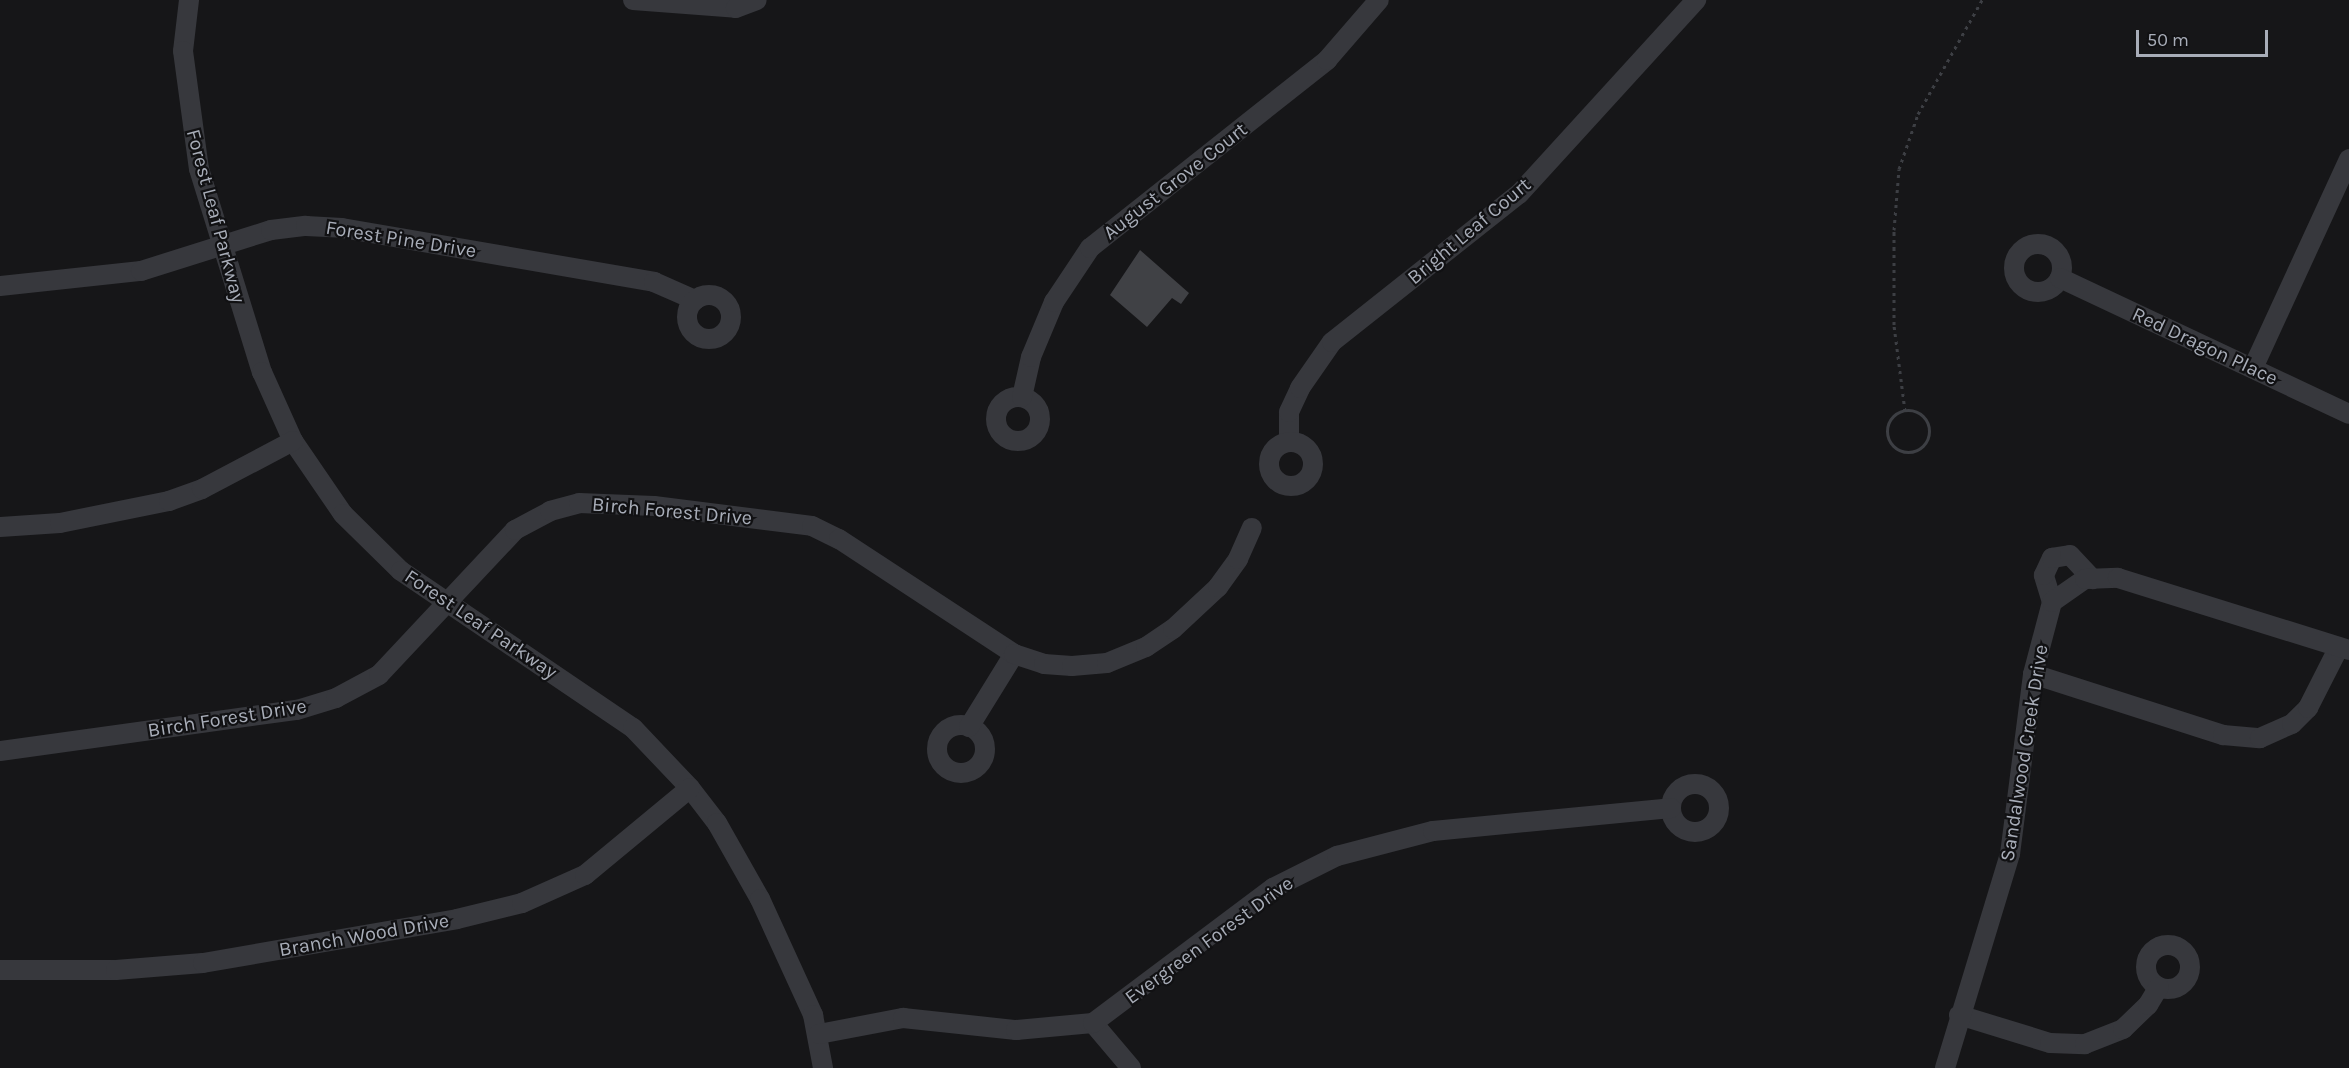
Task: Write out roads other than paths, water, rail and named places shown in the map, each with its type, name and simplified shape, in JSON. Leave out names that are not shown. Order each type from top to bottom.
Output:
[{"type":"street","name":"Forest Leaf Parkway","points":[[189,0],[183,51],[187,100],[199,169],[220,245],[261,372],[293,441],[361,533],[401,571],[443,602],[633,728],[690,788],[717,823],[760,899],[819,1034],[823,1068]]},
{"type":"street","points":[[633,0],[736,8],[758,0]]},
{"type":"street","name":"August Grove Court","points":[[1022,397],[1031,357],[1054,302],[1090,248],[1327,60],[1379,0]]},
{"type":"street","name":"Bright Leaf Court","points":[[1290,441],[1290,412],[1300,388],[1332,342],[1519,194],[1696,0]]},
{"type":"street","points":[[2253,368],[2349,159]]},
{"type":"street","name":"Forest Pine Drive","points":[[0,286],[141,270],[271,230],[306,226],[342,228],[654,282],[695,300]]},
{"type":"street","name":"Red Dragon Place","points":[[2060,278],[2349,414]]},
{"type":"street","points":[[0,527],[60,523],[169,501],[202,489],[293,441]]},
{"type":"street","name":"Birch Forest Drive","points":[[0,751],[297,710],[336,698],[379,675],[443,602],[515,530],[534,518],[579,503],[654,506],[812,526],[840,539],[1014,654],[1044,664],[1107,663],[1146,647],[1196,610],[1218,586],[1238,559],[1252,528]]},
{"type":"street","points":[[2033,674],[2223,735],[2259,738],[2292,724],[2308,708],[2344,649],[2118,578],[2092,579],[2071,586],[2052,602],[2044,575],[2056,556],[2070,555],[2092,579]]},
{"type":"street","name":"Sandalwood Creek Drive","points":[[1945,1068],[1959,1015],[2010,854],[2033,674],[2052,602]]},
{"type":"street","points":[[969,727],[1014,654]]},
{"type":"street","name":"Branch Wood Drive","points":[[0,970],[116,970],[203,963],[457,920],[522,903],[585,875],[690,788]]},
{"type":"street","name":"Evergreen Forest Drive","points":[[1093,1023],[1273,888],[1337,856],[1433,831],[1671,808]]},
{"type":"street","points":[[1959,1015],[2050,1043],[2085,1044],[2123,1029],[2148,1005],[2159,987]]},
{"type":"street","points":[[819,1034],[903,1018],[1016,1030],[1093,1023],[1131,1068]]}]
